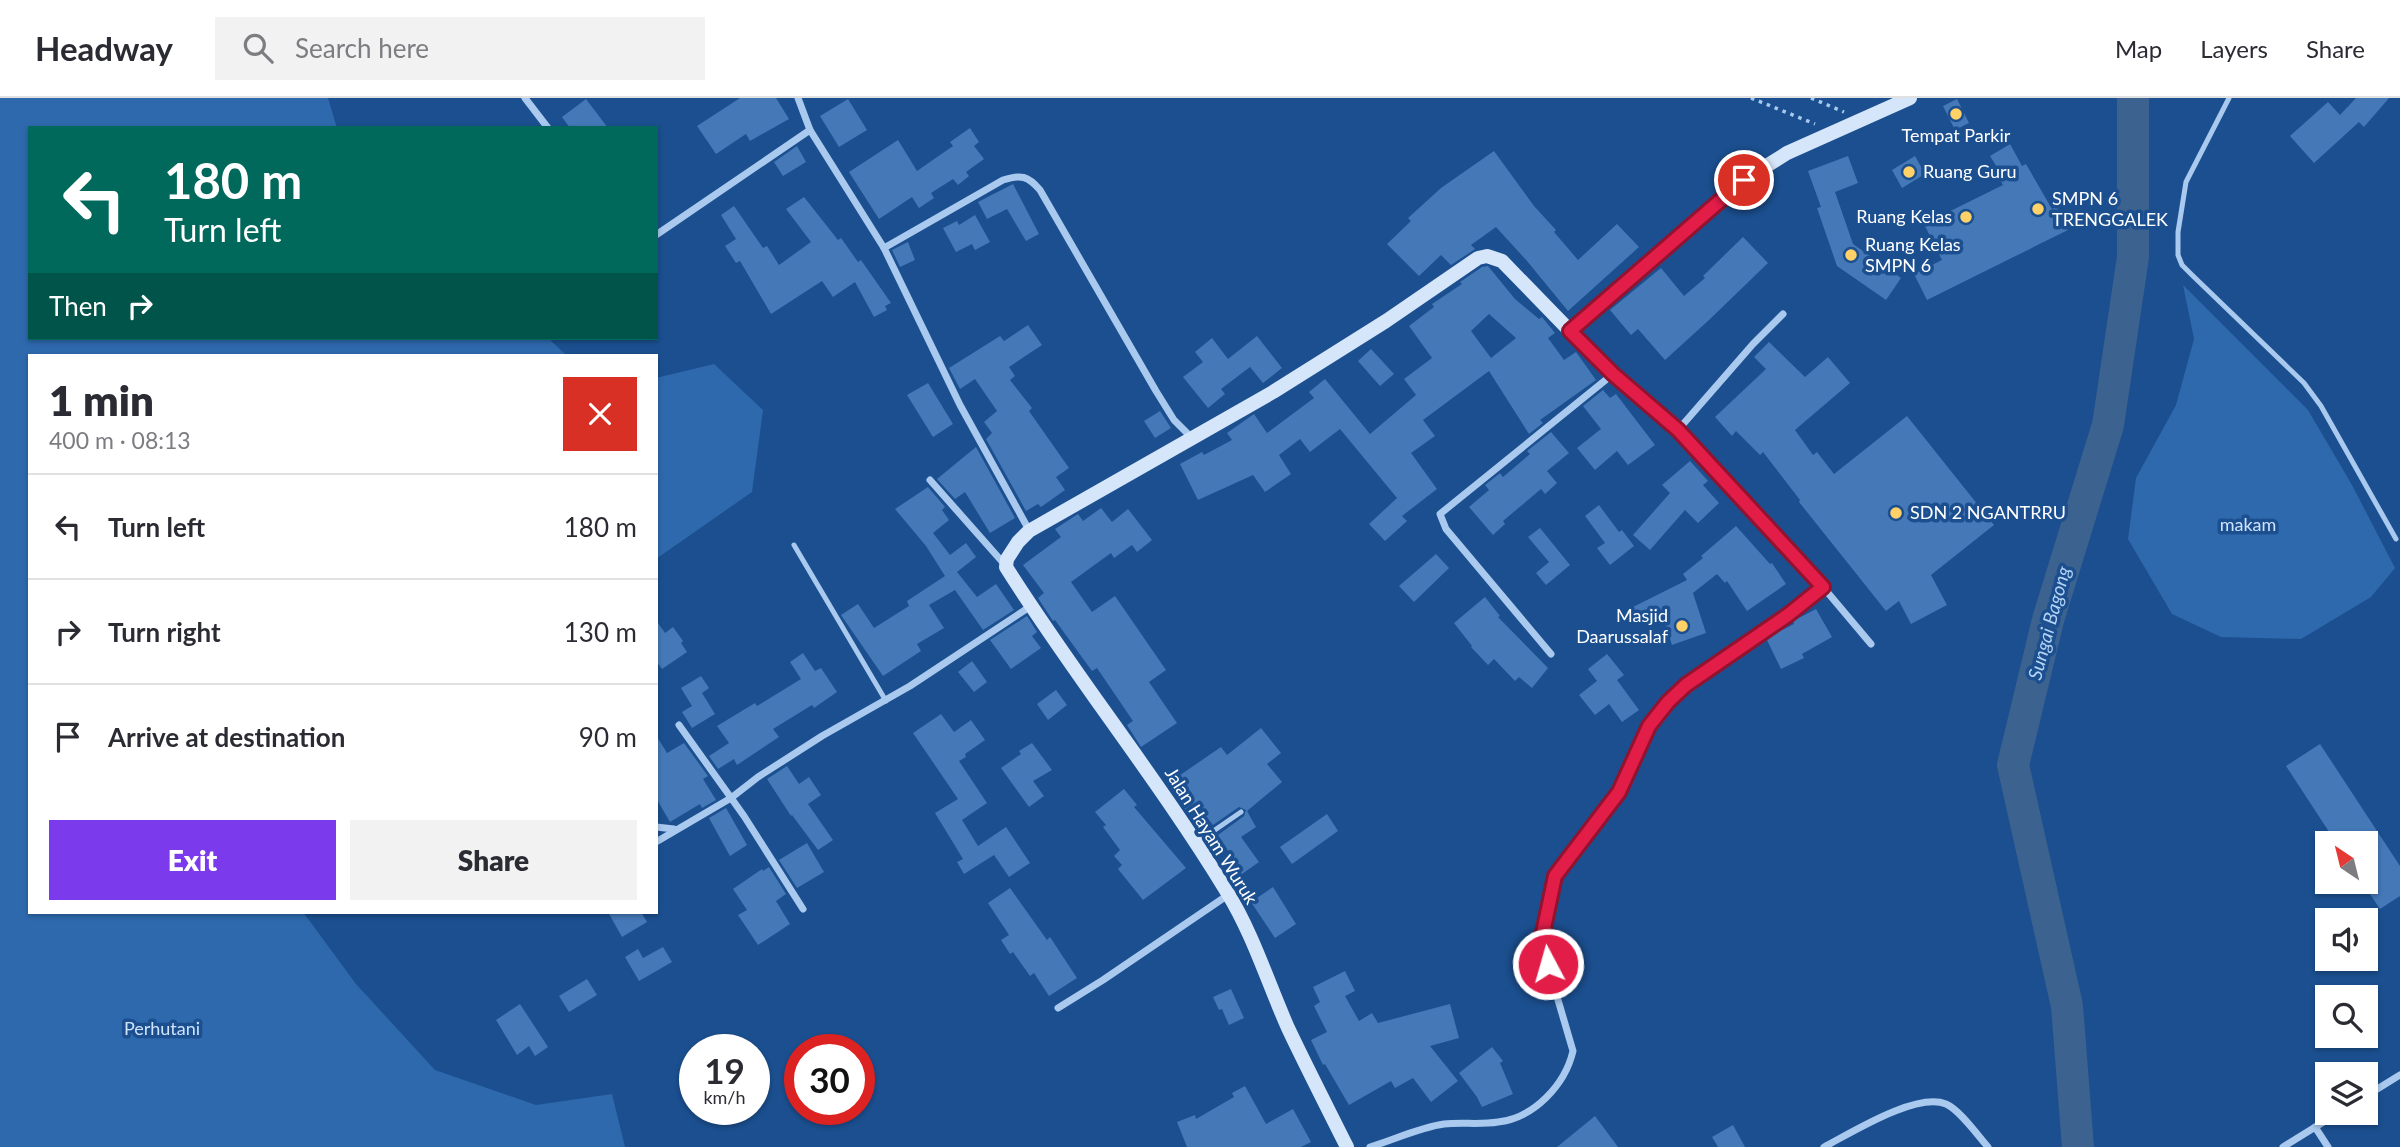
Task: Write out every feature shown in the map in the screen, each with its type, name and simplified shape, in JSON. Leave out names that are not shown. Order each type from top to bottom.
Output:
[{"type":"street","points":[[525,98],[546,126]]},
{"type":"street","points":[[798,98],[810,130],[884,248],[960,405],[1029,531]]},
{"type":"street","points":[[1570,331],[1744,180],[1787,153],[1910,98]]},
{"type":"street","points":[[658,234],[810,130]]},
{"type":"street","points":[[884,248],[1003,180],[1019,175],[1031,179],[1040,190],[1156,391],[1174,420],[1191,437]]},
{"type":"street","points":[[1006,566],[1007,559],[1018,542],[1029,531],[1322,362],[1478,258],[1487,256],[1502,261],[1613,374],[1678,430],[1823,587],[1871,644]]},
{"type":"street","points":[[1678,430],[1753,344],[1783,314]]},
{"type":"street","points":[[1551,654],[1446,529],[1440,513],[1613,374]]},
{"type":"street","points":[[930,480],[1006,566]]},
{"type":"street","name":"Jalan Hayam Wuruk","points":[[1006,566],[1031,606],[1155,780],[1229,894],[1289,1028],[1347,1147]]},
{"type":"street","points":[[1370,1147],[1441,1124],[1500,1122],[1527,1113],[1554,1090],[1569,1069],[1573,1051],[1541,942],[1555,876],[1619,792],[1649,726],[1668,702],[1686,685],[1788,615],[1823,587]]},
{"type":"street","points":[[658,841],[731,798],[758,777],[822,736],[886,701],[1031,606]]},
{"type":"street","points":[[680,725],[803,909]]},
{"type":"street","points":[[658,827],[674,830]]},
{"type":"street","points":[[1058,1008],[1229,894]]},
{"type":"street","points":[[2378,1089],[2400,1075]]},
{"type":"street","points":[[1824,1147],[1883,1116],[1924,1103],[1945,1104],[1957,1112],[1988,1147]]},
{"type":"street","points":[[2283,1147],[2318,1125]]},
{"type":"street","points":[[2315,1127],[2329,1147]]},
{"type":"lane","points":[[2229,98],[2186,182],[2178,232],[2178,255],[2182,265],[2304,383],[2316,398],[2396,539]]},
{"type":"lane","points":[[794,545],[886,701]]},
{"type":"lane","points":[[1196,843],[1241,812]]},
{"type":"path","points":[[1751,98],[1836,132]]},
{"type":"path","points":[[1811,98],[1864,119]]},
{"type":"green space","name":"Perhutani","points":[[0,98],[328,98],[336,126],[28,126],[28,340],[550,340],[565,354],[28,354],[28,914],[304,914],[356,984],[435,1070],[536,1105],[612,1094],[625,1147],[0,1147]]},
{"type":"green space","name":"makam","points":[[2183,285],[2308,410],[2352,485],[2395,568],[2371,597],[2301,639],[2221,637],[2172,614],[2128,539],[2136,478],[2176,405],[2194,339]]},
{"type":"green space","points":[[714,364],[763,410],[752,492],[658,558],[658,378]]},
{"type":"building","points":[[740,98],[776,98],[789,119],[750,141],[746,134],[716,154],[697,126]]},
{"type":"building","points":[[2356,98],[2389,98],[2364,127],[2359,122],[2314,163],[2290,136],[2328,102],[2340,115]]},
{"type":"building","points":[[586,99],[606,126],[569,126],[562,117]]},
{"type":"building","points":[[848,99],[867,130],[839,147],[820,116]]},
{"type":"building","name":"Tempat Parkir","points":[[1957,99],[1969,123],[1955,130],[1943,106]]},
{"type":"building","points":[[970,128],[979,142],[974,146],[984,159],[966,172],[969,176],[958,185],[953,179],[931,193],[934,198],[919,208],[912,197],[879,219],[849,172],[898,140],[917,171],[953,146],[950,142]]},
{"type":"building","points":[[2010,144],[2022,166],[2026,164],[2052,209],[2057,207],[2068,230],[1927,300],[1914,274],[1942,260],[1924,224],[2003,185],[2000,179],[2003,177],[1990,156]]},
{"type":"building","points":[[797,146],[806,162],[783,176],[774,162]]},
{"type":"building","points":[[1494,151],[1578,260],[1617,224],[1639,247],[1568,311],[1496,227],[1471,245],[1475,249],[1451,265],[1441,255],[1419,276],[1387,244],[1411,221],[1408,218],[1441,188]]},
{"type":"building","name":"Ruang Kelas SMPN 6","points":[[1848,156],[1858,183],[1835,192],[1853,244],[1901,278],[1886,300],[1837,266],[1817,208],[1821,207],[1808,171]]},
{"type":"building","name":"Ruang Guru","points":[[1915,156],[1925,174],[1902,188],[1892,170]]},
{"type":"building","points":[[1013,184],[1039,234],[1026,241],[1007,209],[987,219],[978,202]]},
{"type":"building","points":[[804,197],[838,240],[841,238],[858,262],[861,260],[891,303],[885,306],[887,310],[874,317],[855,282],[833,297],[822,281],[771,314],[740,261],[736,263],[725,246],[736,239],[721,215],[734,206],[763,248],[767,246],[779,265],[811,242],[786,209]]},
{"type":"building","points":[[975,215],[990,242],[975,250],[972,244],[956,252],[943,228],[957,221],[959,225]]},
{"type":"building","points":[[1743,237],[1768,263],[1665,360],[1638,329],[1631,335],[1610,310],[1661,268],[1684,296],[1705,278],[1703,276]]},
{"type":"building","points":[[908,242],[915,260],[900,267],[892,250]]},
{"type":"building","points":[[1488,266],[1515,299],[1539,319],[1542,317],[1555,333],[1548,338],[1564,360],[1576,352],[1596,380],[1540,420],[1543,423],[1529,434],[1489,371],[1423,420],[1435,436],[1411,453],[1437,489],[1402,516],[1407,521],[1385,541],[1369,524],[1397,498],[1340,429],[1310,452],[1300,439],[1279,455],[1291,474],[1265,492],[1253,475],[1198,500],[1180,464],[1232,440],[1227,433],[1254,414],[1267,433],[1314,398],[1309,392],[1325,379],[1370,434],[1416,395],[1404,379],[1432,358],[1409,326],[1434,307],[1432,304],[1482,267]],"holes":[[[1489,314],[1516,338],[1491,358],[1471,331]]]},
{"type":"building","points":[[1028,325],[1042,345],[1009,367],[1015,376],[1010,380],[1032,408],[1029,411],[1069,468],[1056,477],[1065,490],[1041,507],[1038,504],[1026,511],[986,439],[992,433],[984,422],[997,411],[975,379],[960,389],[949,368],[1000,336],[1004,341]]},
{"type":"building","points":[[1257,336],[1282,368],[1263,383],[1250,367],[1221,389],[1225,394],[1208,408],[1183,377],[1203,362],[1195,352],[1212,338],[1228,359]]},
{"type":"building","name":"SDN 2 NGANTRRU","points":[[1769,342],[1805,377],[1828,357],[1850,383],[1795,430],[1813,455],[1817,452],[1834,474],[1907,416],[1994,525],[1931,575],[1947,605],[1911,624],[1899,601],[1886,611],[1799,502],[1763,452],[1760,455],[1736,431],[1732,436],[1715,417],[1766,369],[1754,357]]},
{"type":"building","points":[[1371,349],[1394,374],[1380,386],[1358,361]]},
{"type":"building","points":[[928,383],[953,424],[933,437],[907,395]]},
{"type":"building","points":[[1603,390],[1610,398],[1616,394],[1655,445],[1628,465],[1617,451],[1595,470],[1577,448],[1601,429],[1583,406]]},
{"type":"building","points":[[1160,411],[1171,428],[1155,438],[1144,421]]},
{"type":"building","points":[[1551,432],[1569,453],[1547,471],[1557,483],[1545,494],[1541,489],[1503,521],[1505,524],[1493,535],[1469,507],[1489,490],[1485,485],[1500,473],[1503,477],[1530,454],[1527,451]]},
{"type":"building","points":[[976,447],[1015,518],[990,533],[965,492],[955,499],[937,479]]},
{"type":"building","points":[[1690,461],[1708,481],[1703,485],[1719,503],[1698,523],[1685,510],[1650,550],[1633,535],[1670,493],[1662,485]]},
{"type":"building","points":[[928,487],[945,507],[942,510],[949,520],[933,533],[950,555],[966,543],[976,557],[957,572],[977,597],[996,584],[1014,610],[983,630],[955,590],[929,605],[944,628],[917,644],[921,651],[883,676],[841,615],[858,604],[874,628],[909,606],[907,601],[945,576],[926,546],[895,509]]},
{"type":"building","points":[[1599,505],[1619,532],[1622,530],[1634,546],[1610,565],[1597,548],[1605,543],[1585,516]]},
{"type":"building","points":[[1101,508],[1112,522],[1128,509],[1152,540],[1137,552],[1132,545],[1114,558],[1111,553],[1071,582],[1092,612],[1115,596],[1166,670],[1149,682],[1177,723],[1141,747],[1127,725],[1133,721],[1097,668],[1092,671],[1055,620],[1053,621],[1038,598],[1044,593],[1023,565],[1061,537],[1055,529],[1078,514],[1083,521]]},
{"type":"building","points":[[1736,526],[1770,564],[1772,563],[1786,584],[1747,611],[1727,581],[1725,583],[1717,574],[1693,593],[1706,633],[1672,645],[1660,608],[1639,619],[1633,607],[1687,580],[1683,574]]},
{"type":"building","points":[[1540,528],[1570,565],[1546,585],[1536,573],[1549,562],[1528,537]]},
{"type":"building","points":[[1436,554],[1449,568],[1414,602],[1399,586]]},
{"type":"building","points":[[1485,597],[1500,616],[1498,617],[1548,668],[1532,688],[1519,677],[1515,681],[1494,659],[1488,665],[1454,623]]},
{"type":"building","points":[[1816,609],[1832,637],[1802,654],[1804,658],[1781,669],[1766,638]]},
{"type":"building","points":[[1027,616],[1037,632],[1032,636],[1041,648],[1011,669],[990,640]]},
{"type":"building","points":[[658,623],[665,633],[673,627],[687,652],[662,669],[658,664]]},
{"type":"building","points":[[803,653],[815,671],[821,668],[837,692],[814,708],[812,705],[773,729],[779,737],[737,765],[734,759],[718,769],[709,756],[729,743],[717,726],[801,679],[790,662]]},
{"type":"building","points":[[1607,654],[1624,675],[1617,680],[1639,710],[1622,722],[1609,704],[1595,715],[1579,695],[1597,681],[1588,669]]},
{"type":"building","points":[[972,661],[987,682],[974,692],[958,672]]},
{"type":"building","points":[[701,676],[709,688],[702,693],[715,714],[692,728],[682,712],[692,706],[681,688]]},
{"type":"building","points":[[1056,690],[1067,705],[1048,720],[1037,704]]},
{"type":"building","points":[[941,714],[954,732],[971,720],[985,740],[959,761],[987,803],[962,820],[978,846],[1006,827],[1030,863],[1009,877],[994,855],[964,874],[957,862],[963,859],[935,813],[958,799],[913,733]]},
{"type":"building","points":[[1261,728],[1281,753],[1267,764],[1282,782],[1247,811],[1256,827],[1241,837],[1259,862],[1235,879],[1224,863],[1232,857],[1218,835],[1244,816],[1246,810],[1239,807],[1213,825],[1201,810],[1191,817],[1170,782],[1221,747],[1227,755]]},
{"type":"building","points":[[658,738],[667,753],[684,743],[708,776],[703,779],[716,800],[702,808],[700,804],[670,822],[658,801]]},
{"type":"building","points":[[1032,743],[1052,770],[1033,781],[1044,796],[1029,807],[1001,768]]},
{"type":"building","points":[[2320,744],[2377,831],[2328,831],[2286,766]]},
{"type":"building","points":[[787,766],[799,784],[809,777],[821,795],[808,804],[833,840],[818,850],[767,779]]},
{"type":"building","points":[[1124,789],[1137,805],[1134,807],[1186,868],[1143,900],[1118,869],[1122,865],[1114,856],[1120,850],[1095,812]]},
{"type":"building","points":[[726,808],[747,845],[730,856],[709,818]]},
{"type":"building","points":[[1327,814],[1338,831],[1292,864],[1280,847]]},
{"type":"building","points":[[2378,832],[2400,866],[2400,896],[2380,909],[2370,894],[2378,894]]},
{"type":"building","points":[[807,843],[824,872],[797,888],[779,860]]},
{"type":"building","points":[[769,867],[786,894],[776,901],[790,924],[758,945],[738,915],[747,910],[733,889]]},
{"type":"building","points":[[1273,887],[1296,924],[1275,938],[1251,902]]},
{"type":"building","points":[[1010,888],[1047,940],[1050,937],[1077,978],[1049,996],[1034,973],[1030,976],[1001,940],[1009,935],[988,903]]},
{"type":"building","points":[[609,914],[642,914],[647,922],[622,937]]},
{"type":"building","points":[[663,947],[672,962],[639,981],[625,957],[638,949],[643,958]]},
{"type":"building","points":[[1345,971],[1355,991],[1345,996],[1359,1021],[1372,1013],[1378,1023],[1450,1004],[1459,1038],[1430,1046],[1458,1081],[1431,1102],[1413,1078],[1395,1088],[1391,1081],[1349,1105],[1325,1064],[1323,1065],[1311,1040],[1327,1032],[1314,1006],[1320,1002],[1313,987]]},
{"type":"building","points":[[587,979],[597,995],[569,1012],[559,996]]},
{"type":"building","points":[[1231,989],[1244,1018],[1229,1025],[1213,997]]},
{"type":"building","points":[[520,1004],[548,1047],[535,1056],[529,1046],[517,1055],[496,1020]]},
{"type":"building","points":[[1492,1047],[1503,1061],[1500,1063],[1513,1094],[1482,1107],[1459,1073]]},
{"type":"building","points":[[1245,1086],[1266,1124],[1293,1109],[1311,1142],[1301,1147],[1187,1147],[1177,1122],[1195,1115],[1196,1119],[1234,1097],[1232,1093]]},
{"type":"building","points":[[1595,1116],[1618,1147],[1557,1147]]},
{"type":"building","points":[[1733,1125],[1745,1147],[1718,1147],[1712,1137]]},
{"type":"waterway","name":"Sungai Bagong","points":[[2078,1147],[2067,1006],[2013,765],[2048,620],[2108,425],[2133,257],[2133,98]]},
{"type":"place","name":"Tempat Parkir","points":[[1956,114]]},
{"type":"place","name":"Ruang Guru","points":[[1909,172]]},
{"type":"place","name":"SMPN 6 TRENGGALEK","points":[[2038,209]]},
{"type":"place","name":"Ruang Kelas","points":[[1966,217]]},
{"type":"place","name":"Ruang Kelas SMPN 6","points":[[1851,255]]},
{"type":"place","name":"SDN 2 NGANTRRU","points":[[1896,513]]},
{"type":"place","name":"Masjid Daarussalaf","points":[[1682,626]]},
{"type":"route","points":[[1548,964],[1541,942],[1555,876],[1619,792],[1649,726],[1686,685],[1788,615],[1823,587],[1678,430],[1613,374],[1570,331],[1744,180]]}]
